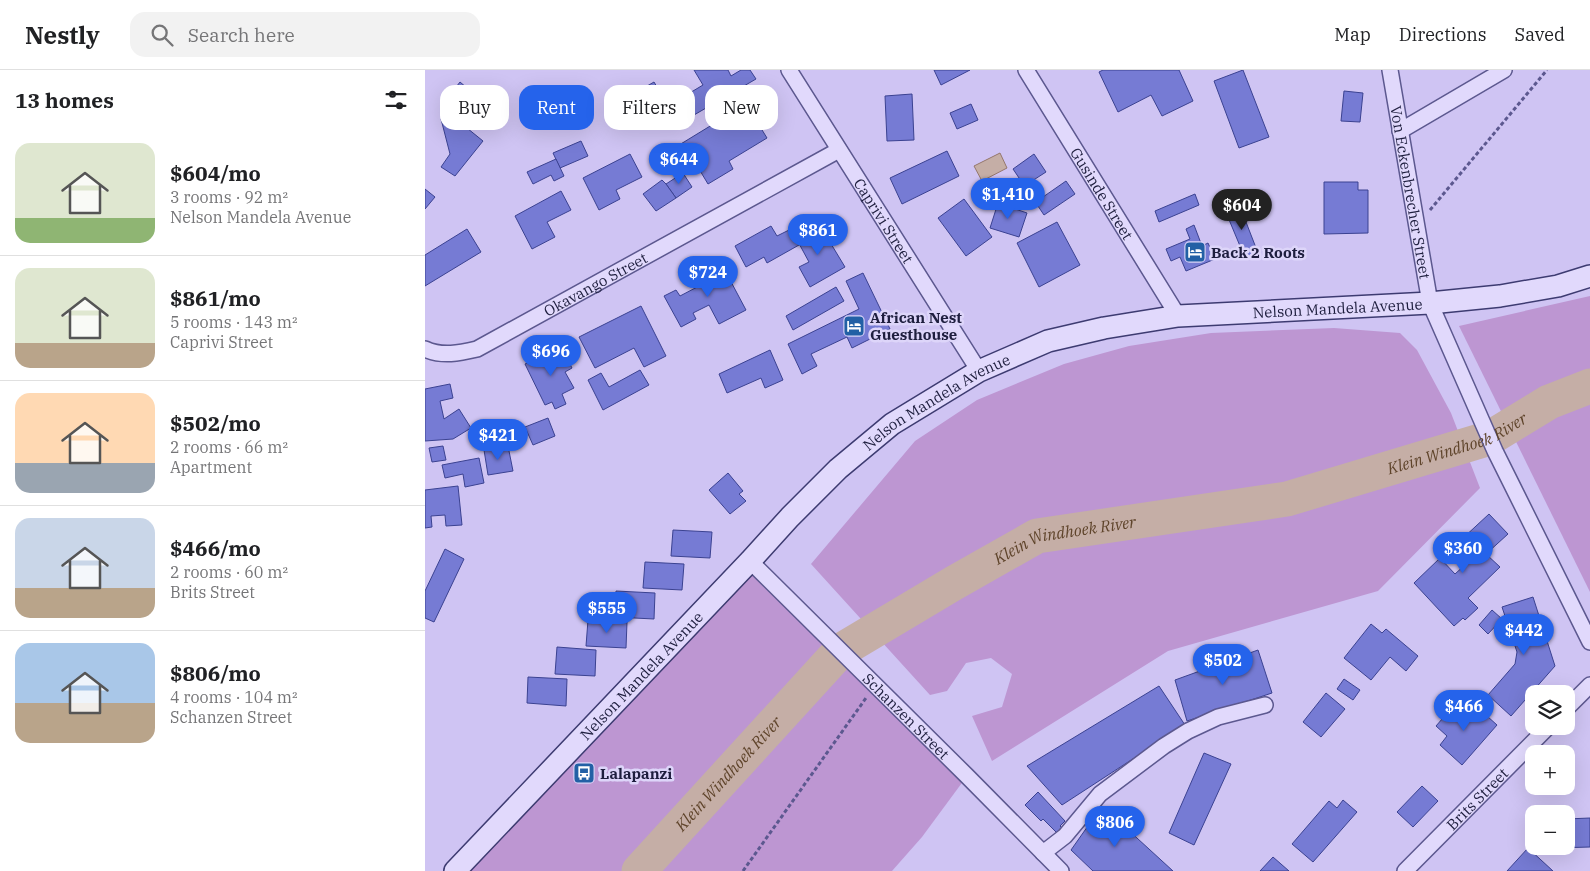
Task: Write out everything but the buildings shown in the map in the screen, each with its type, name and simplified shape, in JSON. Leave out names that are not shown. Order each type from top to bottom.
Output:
[{"type":"main road","name":"Nelson Mandela Avenue","points":[[455,871],[750,562],[790,517],[839,469],[892,424],[979,370],[1047,342],[1104,328],[1178,316],[1430,303],[1500,296],[1557,286],[1590,276]]},
{"type":"street","name":"Caprivi Street","points":[[789,70],[979,370]]},
{"type":"street","name":"Gusinde Street","points":[[1026,70],[1178,316]]},
{"type":"street","name":"Von Eckenbrecher Street","points":[[1390,70],[1430,303],[1495,451],[1590,642]]},
{"type":"street","points":[[1400,131],[1504,70]]},
{"type":"street","name":"Okavango Street","points":[[425,349],[452,354],[477,349],[839,150]]},
{"type":"street","name":"Schanzen Street","points":[[750,562],[1061,871]]},
{"type":"street","points":[[1575,700],[1590,686]]},
{"type":"street","points":[[1043,853],[1065,836],[1100,794],[1164,746],[1188,731],[1218,717],[1265,705]]},
{"type":"street","name":"Brits Street","points":[[1405,871],[1540,735]]},
{"type":"path","points":[[1417,226],[1547,70]]},
{"type":"path","points":[[743,871],[875,685]]},
{"type":"shaded area","points":[[1000,153],[1007,168],[982,181],[974,166]]},
{"type":"shaded area","points":[[1590,296],[1590,592],[1459,326]]},
{"type":"shaded area","points":[[1334,328],[1400,333],[1417,350],[1451,413],[1480,488],[1378,591],[1168,651],[992,761],[972,716],[1002,707],[1012,674],[991,658],[966,663],[947,691],[930,695],[811,564],[915,441],[977,400],[1064,364],[1129,346],[1211,333]]},
{"type":"shaded area","points":[[750,561],[967,776],[922,837],[892,871],[457,871]]},
{"type":"waterway","name":"Klein Windhoek River","points":[[639,871],[840,651],[1037,536],[1287,499],[1490,438],[1549,402],[1590,386]]},
{"type":"place","name":"Back 2 Roots","points":[[1195,252]]},
{"type":"place","name":"African Nest Guesthouse","points":[[854,326]]},
{"type":"place","name":"Lalapanzi","points":[[584,773]]}]
